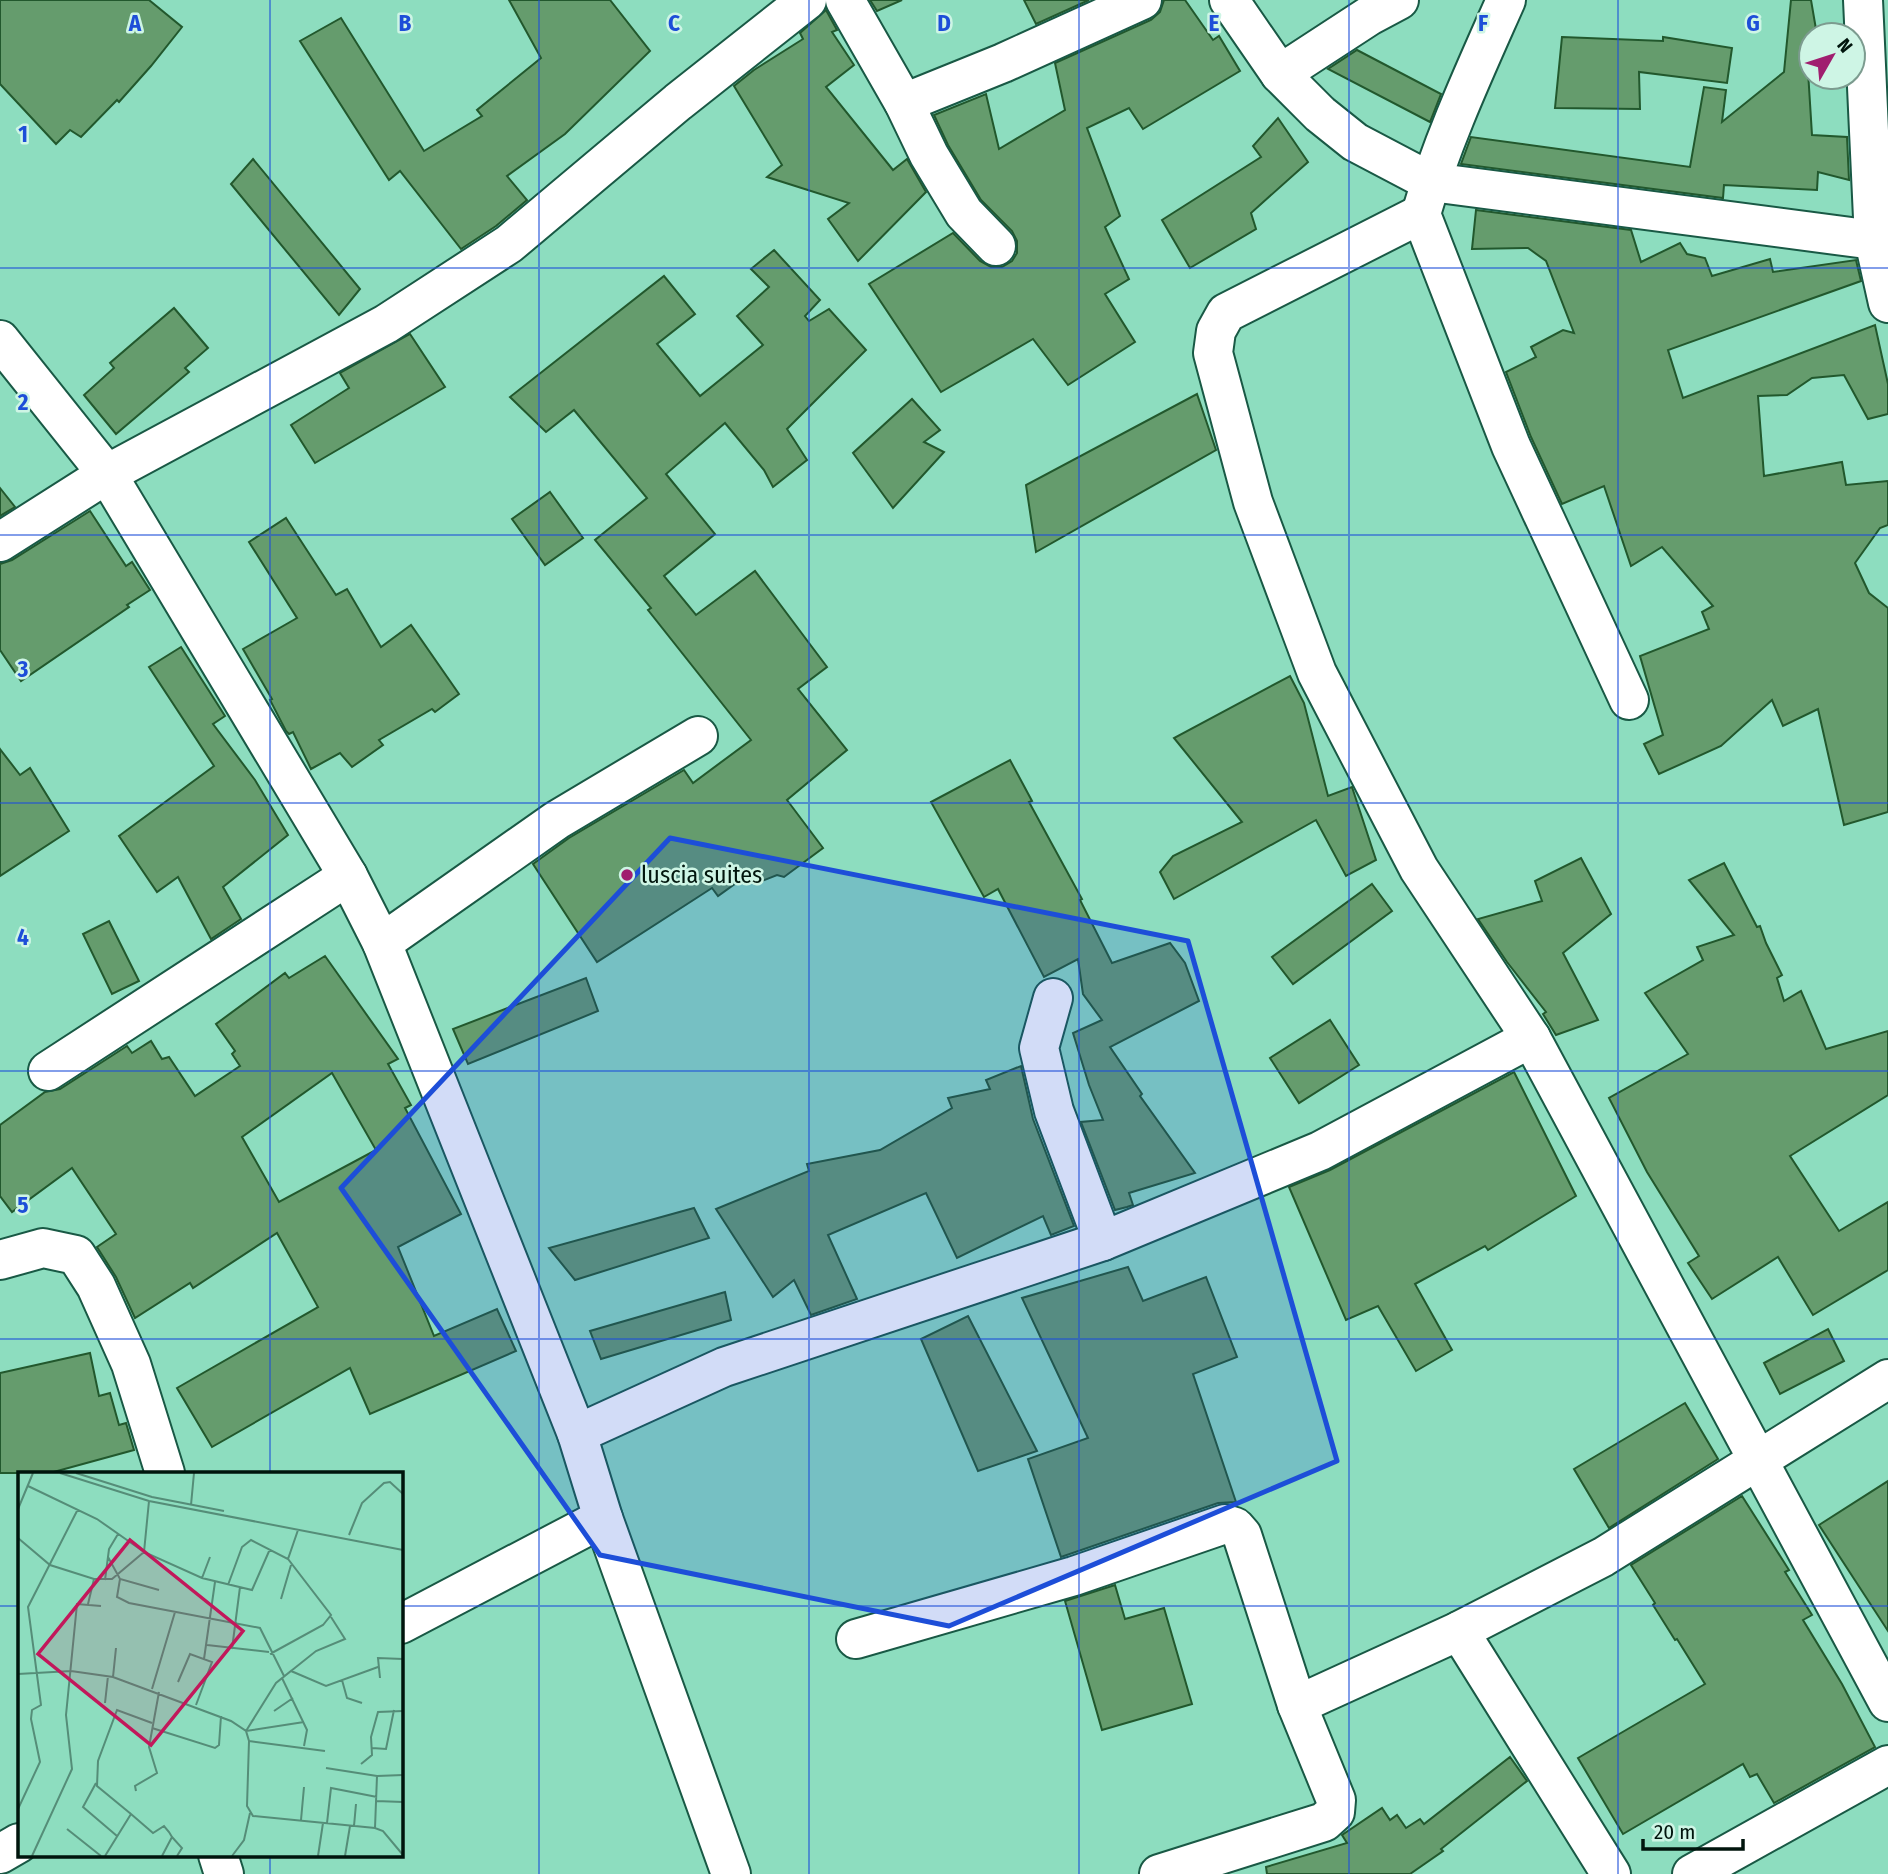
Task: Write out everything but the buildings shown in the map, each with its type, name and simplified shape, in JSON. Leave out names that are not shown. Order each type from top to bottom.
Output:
[{"type":"street","points":[[0,542],[107,474],[386,324],[509,244],[678,102],[807,0]]},
{"type":"street","points":[[845,0],[904,103],[929,155],[964,213],[996,246]]},
{"type":"street","points":[[904,103],[1003,64],[1142,0]]},
{"type":"street","points":[[1229,0],[1280,74],[1320,114],[1426,198],[1511,446],[1629,700]]},
{"type":"street","points":[[1280,74],[1369,16],[1399,0]]},
{"type":"street","points":[[1426,198],[1472,76],[1506,0]]},
{"type":"street","points":[[1863,0],[1888,303]]},
{"type":"street","points":[[1881,236],[1426,198],[1226,313],[1216,331],[1213,353],[1253,502],[1317,673],[1419,869],[1531,1038],[1888,1702]]},
{"type":"street","points":[[0,340],[107,474],[348,876],[382,943],[577,1434],[603,1518],[731,1874]]},
{"type":"street","points":[[382,943],[557,820],[698,736]]},
{"type":"street","points":[[48,1071],[348,876]]},
{"type":"street","points":[[1053,998],[1039,1048],[1054,1111],[1103,1241]]},
{"type":"street","points":[[577,1434],[724,1367],[1103,1241],[1320,1151],[1531,1038]]},
{"type":"street","points":[[0,1260],[43,1248],[76,1255],[96,1286],[131,1364],[165,1472]]},
{"type":"street","points":[[1297,1705],[1459,1631],[1603,1557],[1888,1379]]},
{"type":"street","points":[[402,1623],[603,1518]]},
{"type":"street","points":[[856,1639],[1074,1576],[1225,1524],[1235,1527],[1242,1535],[1297,1705],[1336,1800],[1335,1812],[1324,1822],[1159,1874]]},
{"type":"street","points":[[1459,1631],[1611,1874]]},
{"type":"street","points":[[1692,1874],[1888,1765]]},
{"type":"street","points":[[0,1854],[18,1844]]},
{"type":"street","points":[[218,1856],[224,1874]]},
{"type":"highlighted area","points":[[670,838],[1188,941],[1337,1461],[949,1626],[600,1555],[341,1188]]},
{"type":"place","name":"luscia suites","points":[[627,875]]}]
